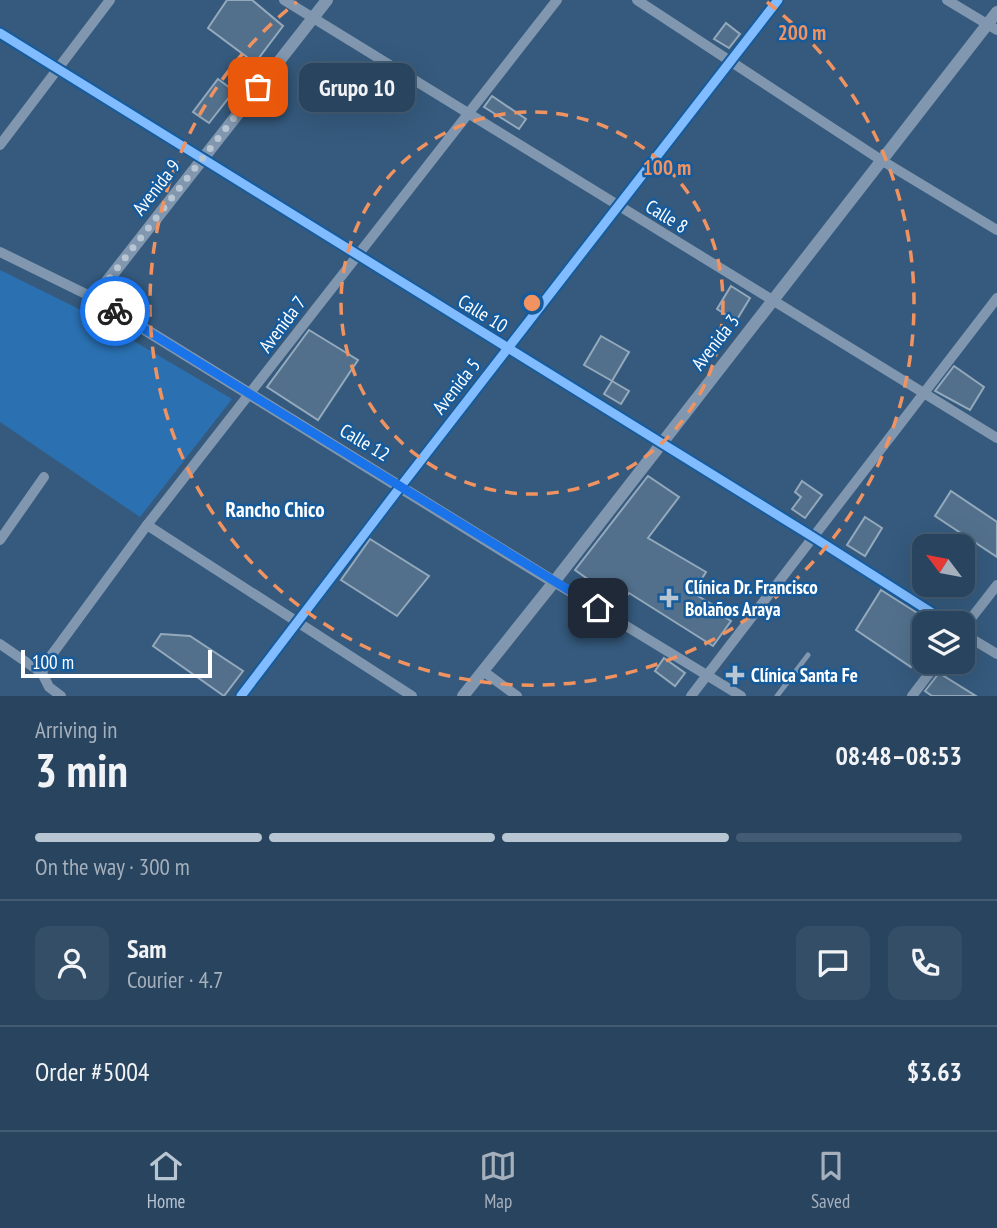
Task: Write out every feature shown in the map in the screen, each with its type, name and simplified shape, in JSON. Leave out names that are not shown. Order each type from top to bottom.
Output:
[{"type":"street","points":[[0,145],[110,0]]},
{"type":"street","name":"Calle 8","points":[[284,0],[997,438]]},
{"type":"street","name":"Avenida 9","points":[[94,298],[327,0]]},
{"type":"street","name":"Avenida 7","points":[[42,673],[45,664],[147,525],[557,0]]},
{"type":"street","points":[[637,0],[881,160],[997,230]]},
{"type":"street","name":"Avenida 5","points":[[241,696],[778,0]]},
{"type":"street","points":[[947,0],[992,27]]},
{"type":"street","name":"Avenida 3","points":[[463,696],[881,160],[992,27],[997,12]]},
{"type":"street","name":"Calle 10","points":[[0,33],[929,611]]},
{"type":"street","name":"Calle 12","points":[[0,252],[94,298],[741,696]]},
{"type":"street","points":[[691,696],[997,299]]},
{"type":"street","points":[[0,540],[44,477]]},
{"type":"street","points":[[147,525],[412,696]]},
{"type":"street","points":[[975,614],[997,585]]},
{"type":"street","points":[[975,640],[997,654]]},
{"type":"street","points":[[0,644],[42,673],[50,687],[61,696]]},
{"type":"street","points":[[483,671],[517,696]]},
{"type":"street","points":[[912,696],[929,674]]},
{"type":"lane","points":[[777,696],[808,655]]},
{"type":"shaded area","points":[[0,270],[83,311],[232,399],[140,517],[0,422]]},
{"type":"building","points":[[227,0],[252,0],[283,26],[255,63],[208,28]]},
{"type":"building","points":[[726,23],[740,34],[729,48],[714,39]]},
{"type":"building","points":[[218,79],[234,91],[209,123],[193,112]]},
{"type":"building","points":[[492,96],[526,119],[519,129],[484,107]]},
{"type":"building","points":[[731,286],[750,298],[736,321],[717,309]]},
{"type":"building","points":[[309,330],[358,360],[318,420],[267,387]]},
{"type":"building","points":[[601,336],[629,352],[612,381],[584,365]]},
{"type":"building","points":[[954,366],[984,387],[970,410],[935,391]]},
{"type":"building","points":[[612,381],[629,391],[621,404],[604,394]]},
{"type":"building","points":[[648,476],[679,497],[648,538],[706,572],[693,593],[713,605],[710,608],[731,621],[713,646],[629,593],[622,603],[575,570]]},
{"type":"building","points":[[802,481],[822,495],[805,518],[792,509],[801,497],[795,492]]},
{"type":"building","points":[[951,491],[997,522],[997,557],[975,542],[975,534],[962,534],[935,516]]},
{"type":"building","points":[[865,517],[882,528],[865,556],[847,545]]},
{"type":"building","points":[[370,539],[429,576],[397,616],[341,580]]},
{"type":"building","points":[[881,590],[914,611],[912,666],[911,667],[856,630]]},
{"type":"building","points":[[161,634],[190,636],[243,671],[224,696],[153,646]]},
{"type":"building","points":[[664,658],[685,673],[675,686],[655,671]]},
{"type":"building","points":[[941,674],[976,696],[932,696],[925,691]]},
{"type":"cycle path","points":[[241,696],[778,0]]},
{"type":"cycle path","points":[[0,33],[929,611]]},
{"type":"way so far","points":[[115,311],[94,298],[258,87]]},
{"type":"place","name":"Grupo 10","points":[[258,87]]},
{"type":"place","name":"Clínica Dr. Francisco Bolaños Araya","points":[[669,598]]},
{"type":"place","name":"Clínica Santa Fe","points":[[735,675]]},
{"type":"district","name":"Rancho Chico","points":[[275,509]]},
{"type":"route","points":[[115,311],[598,608]]}]
